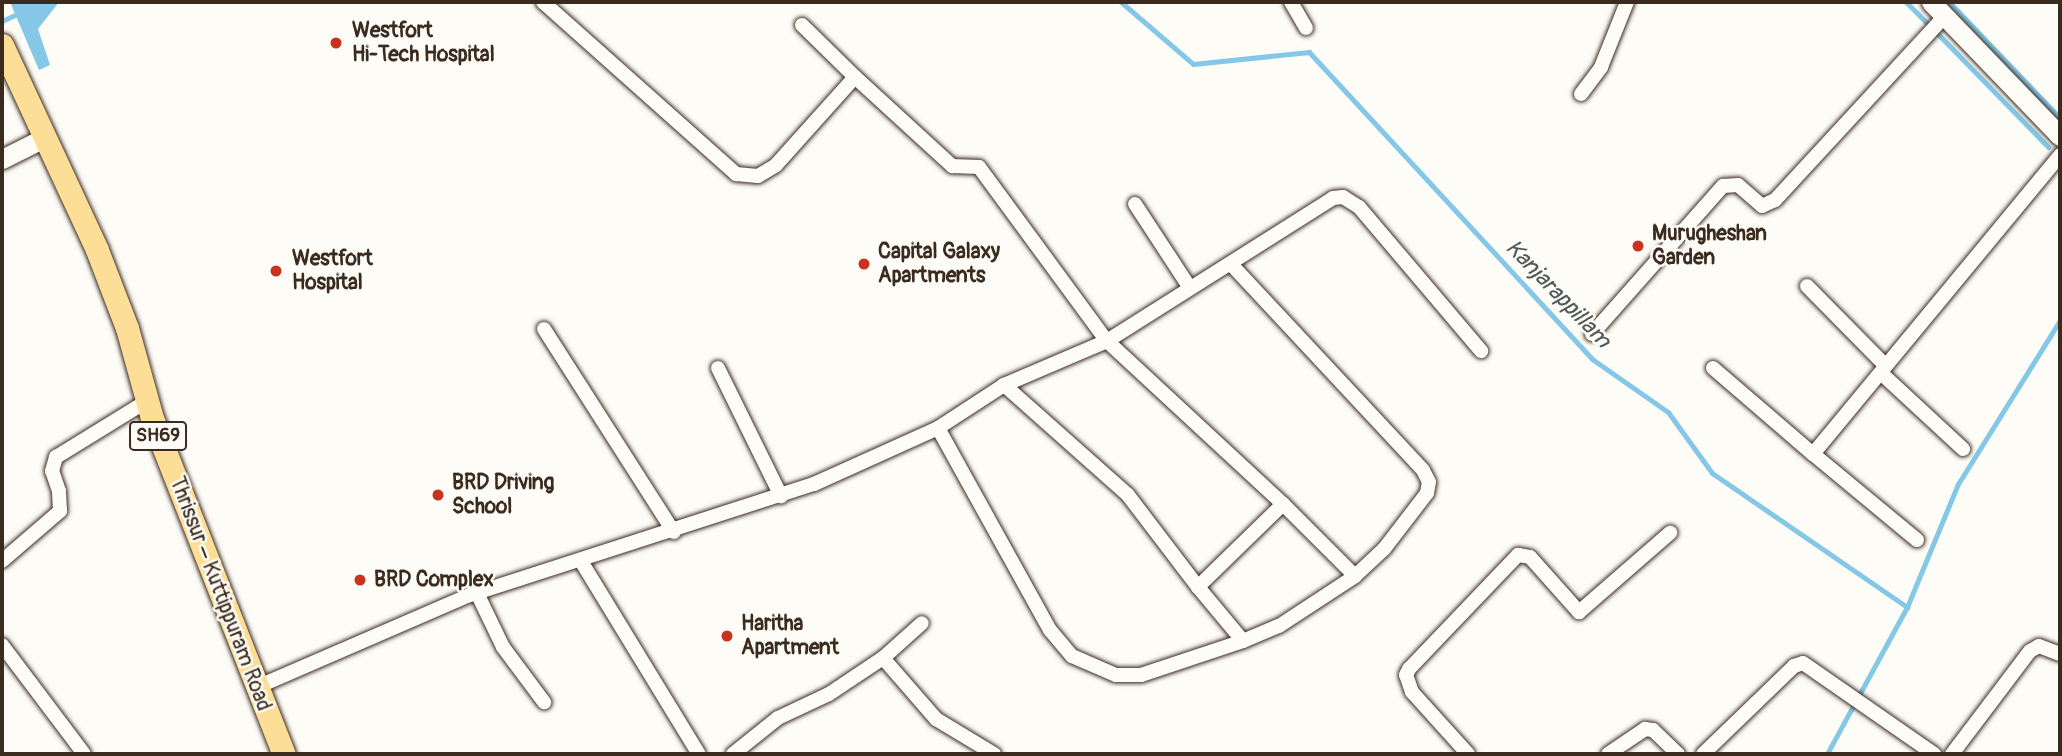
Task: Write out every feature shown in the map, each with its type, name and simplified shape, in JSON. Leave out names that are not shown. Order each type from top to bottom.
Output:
[{"type":"main road","name":"Thrissur – Kuttippuram Road","points":[[2,46],[97,250],[147,401],[284,754]]},
{"type":"street","points":[[543,2],[736,174],[758,176],[776,165],[855,77]]},
{"type":"street","points":[[1291,2],[1306,28]]},
{"type":"street","points":[[1580,94],[1601,66],[1627,2]]},
{"type":"street","points":[[1592,334],[1723,186],[1738,185],[1762,206],[1775,200],[1938,9],[2060,136]]},
{"type":"street","points":[[802,25],[952,166],[979,167],[1107,341],[1283,504],[1355,576]]},
{"type":"street","points":[[2,159],[46,137]]},
{"type":"street","points":[[1813,454],[2060,155]]},
{"type":"street","points":[[257,687],[477,593],[781,496],[937,428],[1004,385],[1107,341],[1190,288],[1232,265],[1333,198],[1343,197],[1359,207],[1481,351]]},
{"type":"street","points":[[1135,204],[1190,288]]},
{"type":"street","points":[[937,428],[1050,630],[1072,656],[1116,675],[1140,675],[1243,641],[1287,621],[1355,576],[1396,537],[1427,493],[1429,482],[1423,470],[1232,265]]},
{"type":"street","points":[[1807,286],[1883,370],[1963,449]]},
{"type":"street","points":[[544,329],[674,532]]},
{"type":"street","points":[[718,368],[781,496]]},
{"type":"street","points":[[1713,368],[1917,540]]},
{"type":"street","points":[[1004,385],[1128,495],[1243,641]]},
{"type":"street","points":[[2,561],[60,511],[60,491],[52,471],[56,457],[147,401]]},
{"type":"street","points":[[1198,586],[1283,504]]},
{"type":"street","points":[[1468,754],[1412,692],[1406,675],[1409,669],[1518,555],[1530,557],[1579,612],[1670,533]]},
{"type":"street","points":[[581,561],[699,754]]},
{"type":"street","points":[[477,593],[503,647],[544,702]]},
{"type":"street","points":[[733,754],[778,718],[829,694],[883,658],[922,623]]},
{"type":"street","points":[[2,645],[84,754]]},
{"type":"street","points":[[1952,754],[2030,651],[2039,646],[2060,654]]},
{"type":"street","points":[[883,658],[936,719],[994,754]]},
{"type":"street","points":[[1703,754],[1794,666],[1813,666],[1934,754]]},
{"type":"street","points":[[1608,754],[1645,729],[1653,730],[1678,754]]},
{"type":"water","points":[[10,2],[59,2],[38,29],[50,65],[39,70]]},
{"type":"waterway","name":"Kanjarappillam","points":[[1121,2],[1193,64],[1309,52],[1592,359],[1668,412],[1712,473],[1907,607],[1827,754]]},
{"type":"waterway","points":[[1906,2],[1932,28]]},
{"type":"waterway","points":[[1949,2],[2060,118]]},
{"type":"waterway","points":[[2,21],[19,13]]},
{"type":"waterway","points":[[1933,29],[2048,147]]},
{"type":"waterway","points":[[1907,607],[1958,484],[2060,320]]},
{"type":"place","name":"Westfort Hi-Tech Hospital","points":[[336,43]]},
{"type":"place","name":"Murugheshan Garden","points":[[1638,246]]},
{"type":"place","name":"Capital Galaxy Apartments","points":[[864,264]]},
{"type":"place","name":"Westfort Hospital","points":[[276,271]]},
{"type":"place","name":"BRD Driving School","points":[[438,495]]},
{"type":"place","name":"BRD Complex","points":[[360,580]]},
{"type":"place","name":"Haritha Apartment","points":[[727,636]]}]
